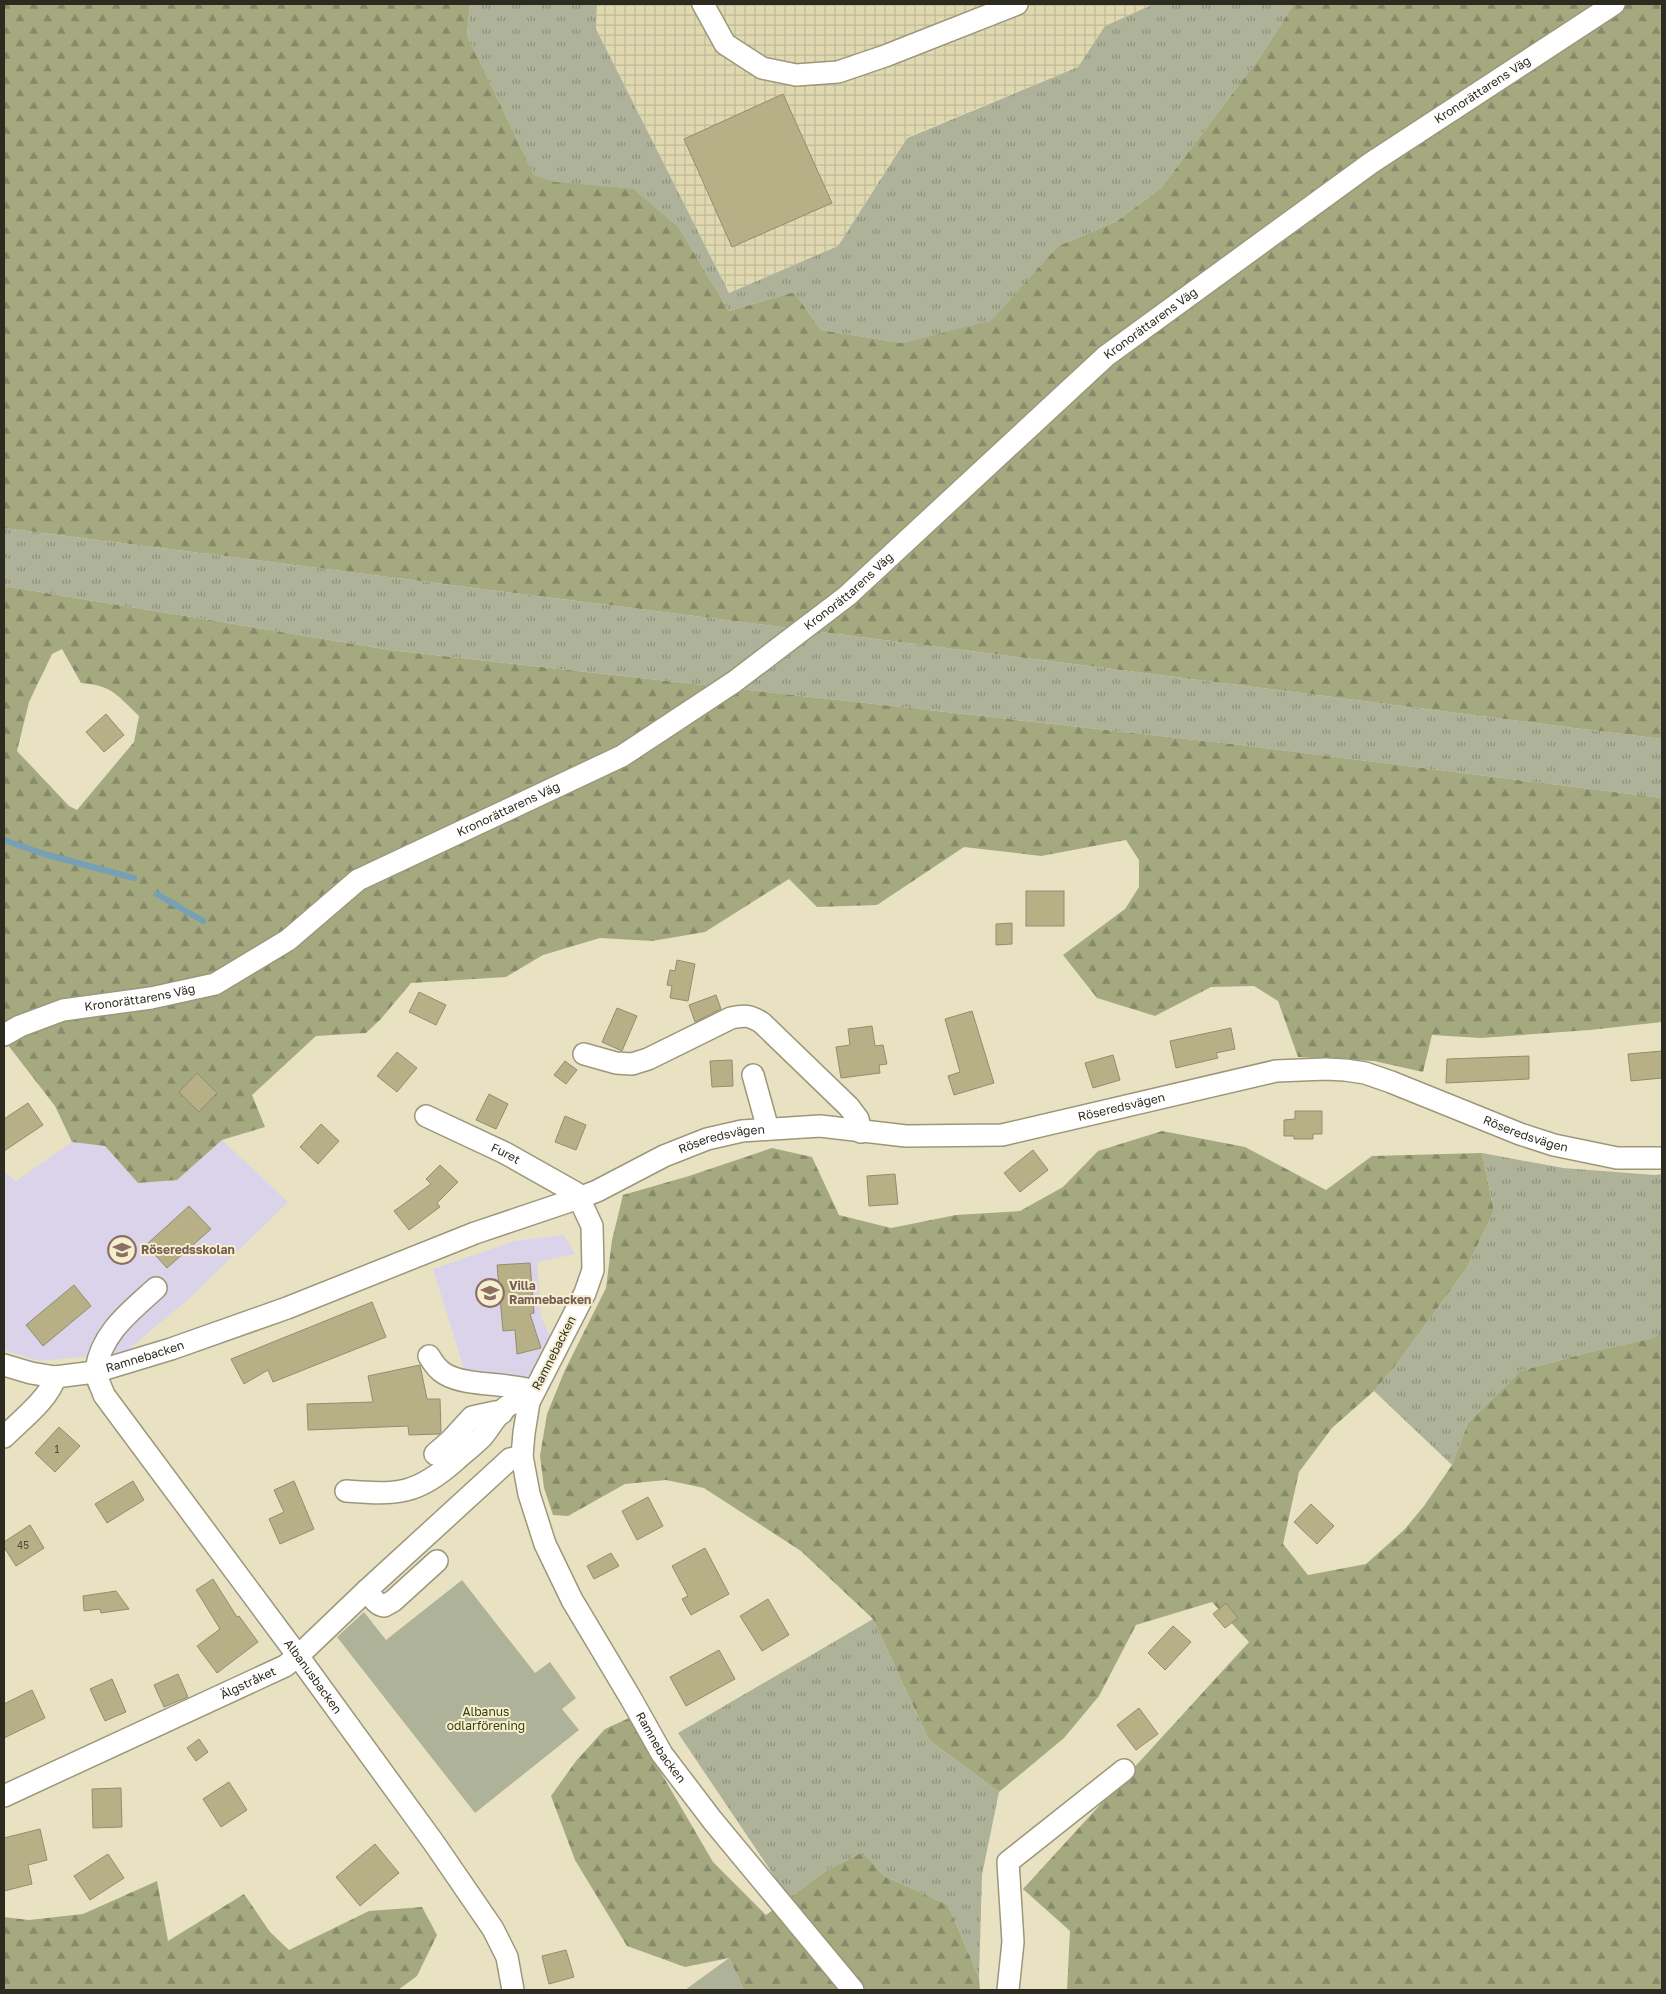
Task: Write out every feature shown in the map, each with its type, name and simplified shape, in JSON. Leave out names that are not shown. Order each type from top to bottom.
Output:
[{"type":"street","points":[[703,4],[725,44],[762,68],[796,76],[838,72],[885,56],[1017,4]]},
{"type":"street","name":"Kronorättarens Väg","points":[[4,1035],[20,1026],[63,1010],[151,998],[215,984],[288,940],[358,880],[622,756],[734,682],[847,596],[1106,356],[1371,163],[1614,4]]},
{"type":"street","points":[[584,1054],[616,1063],[632,1064],[648,1059],[731,1018],[743,1015],[753,1017],[762,1023],[849,1107],[858,1119],[861,1132]]},
{"type":"street","name":"Röseredsvägen","points":[[579,1198],[597,1191],[664,1156],[707,1140],[742,1131],[820,1126],[906,1136],[1002,1135],[1276,1071],[1326,1069],[1365,1073],[1426,1094],[1520,1134],[1554,1144],[1618,1158],[1662,1158]]},
{"type":"street","points":[[753,1075],[768,1129]]},
{"type":"street","name":"Furet","points":[[426,1116],[505,1153],[576,1192],[579,1198]]},
{"type":"street","name":"Ramnebacken","points":[[4,1365],[54,1377],[95,1372],[171,1349],[287,1308],[475,1234],[579,1198],[592,1226],[593,1270],[585,1293],[531,1396],[525,1419],[522,1456],[529,1494],[545,1544],[572,1600],[662,1754],[713,1821],[853,1990]]},
{"type":"street","points":[[95,1372],[104,1345],[117,1323],[156,1288]]},
{"type":"street","points":[[346,1491],[384,1494],[405,1492],[420,1487],[432,1480],[482,1437],[512,1403],[531,1396],[524,1388],[464,1381],[452,1377],[443,1373],[428,1356]]},
{"type":"street","name":"Albanusbacken","points":[[95,1372],[104,1395],[298,1656],[434,1843],[493,1929],[508,1957],[513,1990]]},
{"type":"street","points":[[4,1437],[48,1392],[53,1386],[54,1377]]},
{"type":"street","points":[[435,1454],[472,1417],[502,1413]]},
{"type":"street","name":"Älgstråket","points":[[4,1796],[276,1670],[298,1656],[510,1459],[522,1456]]},
{"type":"street","points":[[367,1590],[375,1601],[384,1606],[393,1601],[437,1561]]},
{"type":"street","points":[[1008,1990],[1013,1942],[1008,1862],[1025,1846],[1124,1770]]},
{"type":"shaded area","points":[[597,4],[1154,4],[1105,26],[1078,67],[907,137],[838,246],[729,293],[596,29]]},
{"type":"shaded area","name":"Röseredsskolan","points":[[222,1140],[288,1202],[190,1298],[124,1353],[39,1361],[4,1350],[4,1172],[16,1181],[72,1142],[105,1146],[138,1183],[177,1180]]},
{"type":"shaded area","name":"Villa Ramnebacken","points":[[564,1235],[575,1254],[537,1262],[541,1317],[552,1340],[529,1377],[465,1372],[433,1269],[514,1241]]},
{"type":"green space","points":[[4,4],[470,4],[467,35],[534,175],[555,182],[633,189],[679,228],[729,311],[794,292],[821,330],[901,343],[991,321],[1058,246],[1117,221],[1161,188],[1260,57],[1294,4],[1662,4],[1662,739],[4,528]]},
{"type":"green space","points":[[470,4],[597,4],[596,29],[729,293],[838,246],[907,138],[1078,67],[1105,26],[1154,4],[1294,4],[1260,57],[1161,188],[1117,221],[1058,246],[991,322],[901,343],[821,330],[794,292],[729,311],[679,228],[534,175],[467,35]]},
{"type":"green space","points":[[4,528],[1662,739],[1662,798],[1241,745],[390,650],[4,586]]},
{"type":"green space","points":[[4,586],[390,650],[1241,745],[1662,798],[1662,1022],[1590,1030],[1481,1038],[1432,1035],[1423,1072],[1374,1061],[1298,1057],[1278,1001],[1254,986],[1211,987],[1155,1016],[1097,998],[1063,955],[1125,909],[1139,887],[1139,860],[1126,840],[1041,856],[964,847],[877,905],[817,907],[789,879],[705,932],[652,941],[600,938],[543,955],[506,977],[411,983],[380,1020],[366,1033],[316,1036],[252,1095],[265,1127],[222,1140],[177,1180],[138,1183],[105,1146],[72,1142],[55,1106],[4,1040]],"holes":[[[62,649],[81,683],[107,689],[120,697],[139,716],[134,742],[77,810],[69,806],[17,751],[29,702],[52,654]]]},
{"type":"green space","points":[[1162,1131],[1245,1147],[1326,1190],[1372,1156],[1482,1153],[1494,1211],[1466,1269],[1396,1365],[1374,1391],[1332,1428],[1299,1472],[1283,1544],[1308,1575],[1366,1564],[1404,1530],[1424,1506],[1452,1465],[1468,1423],[1520,1371],[1586,1353],[1654,1338],[1662,1331],[1662,1990],[1067,1990],[1070,1931],[1023,1889],[1249,1642],[1212,1602],[1136,1625],[1099,1696],[1064,1738],[999,1792],[929,1740],[873,1619],[801,1551],[704,1488],[666,1480],[625,1484],[568,1516],[553,1515],[544,1488],[540,1456],[547,1414],[565,1370],[606,1288],[612,1240],[623,1195],[689,1176],[772,1148],[812,1157],[839,1215],[891,1228],[956,1215],[1020,1211],[1063,1187],[1098,1151]]},
{"type":"green space","points":[[1482,1153],[1563,1168],[1662,1174],[1662,1331],[1655,1338],[1586,1353],[1520,1371],[1468,1423],[1452,1465],[1374,1391],[1396,1365],[1466,1269],[1494,1211]]},
{"type":"green space","name":"Albanus odlarförening","points":[[462,1580],[535,1673],[550,1662],[576,1698],[562,1709],[579,1730],[475,1813],[337,1637],[364,1612],[386,1640]]},
{"type":"green space","points":[[873,1619],[929,1740],[999,1792],[982,1875],[979,1978],[948,1905],[884,1876],[863,1852],[827,1870],[789,1898],[678,1733]]},
{"type":"green space","points":[[629,1718],[713,1862],[766,1915],[827,1870],[863,1852],[884,1876],[948,1905],[979,1978],[980,1990],[744,1990],[729,1958],[685,1967],[627,1946],[575,1860],[551,1796],[576,1761],[605,1729]]},
{"type":"green space","points":[[157,1881],[168,1941],[244,1894],[270,1932],[289,1950],[369,1911],[422,1907],[437,1935],[417,1976],[398,1990],[4,1990],[4,1917],[29,1920],[83,1914]]},
{"type":"green space","points":[[729,1958],[744,1990],[685,1990]]},
{"type":"building","points":[[783,94],[832,203],[732,247],[684,139]]},
{"type":"building","points":[[106,714],[124,735],[104,752],[86,732]]},
{"type":"building","points":[[1026,891],[1064,891],[1064,926],[1026,926]]},
{"type":"building","points":[[1012,923],[1012,944],[996,945],[996,924]]},
{"type":"building","points":[[677,960],[695,964],[688,1001],[670,998],[672,986],[667,985],[670,970],[675,971]]},
{"type":"building","points":[[419,992],[446,1005],[436,1025],[409,1012]]},
{"type":"building","points":[[716,995],[721,1009],[695,1022],[689,1005]]},
{"type":"building","points":[[617,1008],[637,1016],[622,1051],[602,1042]]},
{"type":"building","points":[[972,1011],[994,1083],[954,1095],[948,1076],[960,1072],[945,1019]]},
{"type":"building","points":[[872,1026],[875,1046],[883,1045],[887,1064],[879,1065],[880,1073],[841,1078],[836,1047],[850,1045],[848,1029]]},
{"type":"building","points":[[1231,1028],[1235,1049],[1216,1053],[1218,1058],[1176,1068],[1170,1041]]},
{"type":"building","points":[[1662,1051],[1662,1078],[1631,1081],[1628,1054]]},
{"type":"building","points":[[397,1052],[417,1068],[397,1092],[377,1076]]},
{"type":"building","points":[[1113,1055],[1120,1080],[1093,1088],[1085,1063]]},
{"type":"building","points":[[1529,1056],[1529,1079],[1446,1083],[1447,1059]]},
{"type":"building","points":[[732,1060],[733,1086],[712,1087],[710,1061]]},
{"type":"building","points":[[565,1061],[577,1070],[566,1084],[554,1075]]},
{"type":"building","points":[[197,1073],[217,1093],[199,1112],[179,1092]]},
{"type":"building","points":[[489,1094],[508,1104],[496,1129],[476,1120]]},
{"type":"building","points":[[28,1103],[43,1125],[4,1151],[4,1119]]},
{"type":"building","points":[[1295,1111],[1322,1111],[1322,1134],[1313,1134],[1313,1139],[1294,1139],[1294,1136],[1284,1136],[1284,1120],[1295,1119]]},
{"type":"building","points":[[565,1116],[586,1125],[576,1150],[555,1142]]},
{"type":"building","points":[[321,1124],[339,1141],[318,1164],[300,1147]]},
{"type":"building","points":[[1033,1150],[1048,1170],[1020,1192],[1004,1173]]},
{"type":"building","points":[[440,1165],[458,1182],[437,1203],[440,1207],[409,1230],[394,1211],[431,1184],[426,1179]]},
{"type":"building","points":[[895,1174],[898,1204],[869,1206],[867,1176]]},
{"type":"building","points":[[189,1206],[211,1229],[167,1268],[146,1245]]},
{"type":"building","points":[[530,1263],[534,1313],[530,1314],[541,1348],[517,1354],[515,1330],[503,1331],[497,1265]]},
{"type":"building","points":[[74,1285],[91,1306],[43,1346],[26,1325]]},
{"type":"building","points":[[372,1302],[386,1337],[273,1382],[268,1370],[244,1384],[231,1359]]},
{"type":"building","points":[[420,1365],[427,1399],[440,1399],[441,1432],[439,1434],[409,1435],[408,1426],[308,1430],[307,1404],[373,1402],[368,1376]]},
{"type":"building","points":[[59,1427],[80,1446],[55,1472],[35,1453]]},
{"type":"building","points":[[133,1481],[144,1500],[107,1523],[95,1504]]},
{"type":"building","points":[[294,1481],[314,1529],[280,1544],[269,1519],[284,1512],[274,1490]]},
{"type":"building","points":[[648,1497],[663,1526],[637,1540],[622,1511]]},
{"type":"building","points":[[1311,1504],[1334,1526],[1317,1544],[1294,1522]]},
{"type":"building","points":[[30,1525],[44,1548],[16,1566],[4,1547],[4,1542]]},
{"type":"building","points":[[705,1548],[729,1594],[691,1615],[682,1599],[688,1596],[672,1566]]},
{"type":"building","points":[[611,1553],[619,1566],[594,1579],[587,1566]]},
{"type":"building","points":[[213,1579],[237,1617],[239,1616],[258,1642],[217,1673],[197,1646],[220,1629],[196,1590]]},
{"type":"building","points":[[116,1591],[129,1609],[101,1613],[100,1609],[84,1611],[83,1596]]},
{"type":"building","points":[[768,1599],[789,1635],[762,1651],[740,1616]]},
{"type":"building","points":[[1226,1603],[1238,1618],[1225,1628],[1213,1614]]},
{"type":"building","points":[[1173,1626],[1191,1642],[1165,1670],[1148,1653]]},
{"type":"building","points":[[719,1650],[735,1679],[686,1706],[670,1677]]},
{"type":"building","points":[[178,1674],[188,1697],[164,1707],[154,1685]]},
{"type":"building","points":[[112,1679],[126,1712],[105,1721],[90,1689]]},
{"type":"building","points":[[32,1690],[45,1718],[4,1738],[4,1704]]},
{"type":"building","points":[[1139,1708],[1158,1734],[1136,1750],[1117,1725]]},
{"type":"building","points":[[199,1739],[208,1752],[196,1761],[187,1748]]},
{"type":"building","points":[[229,1782],[247,1810],[221,1827],[203,1799]]},
{"type":"building","points":[[121,1788],[122,1827],[93,1828],[92,1789]]},
{"type":"building","points":[[40,1829],[47,1860],[28,1865],[32,1884],[4,1891],[4,1838]]},
{"type":"building","points":[[375,1844],[399,1873],[360,1906],[336,1877]]},
{"type":"building","points":[[108,1854],[124,1878],[90,1900],[74,1876]]},
{"type":"building","points":[[566,1950],[574,1977],[549,1984],[542,1956]]},
{"type":"waterway","points":[[4,840],[44,854],[134,878]]},
{"type":"waterway","points":[[157,894],[203,921]]},
{"type":"place","name":"Röseredsskolan","points":[[122,1250]]},
{"type":"place","name":"Villa Ramnebacken","points":[[490,1293]]}]
